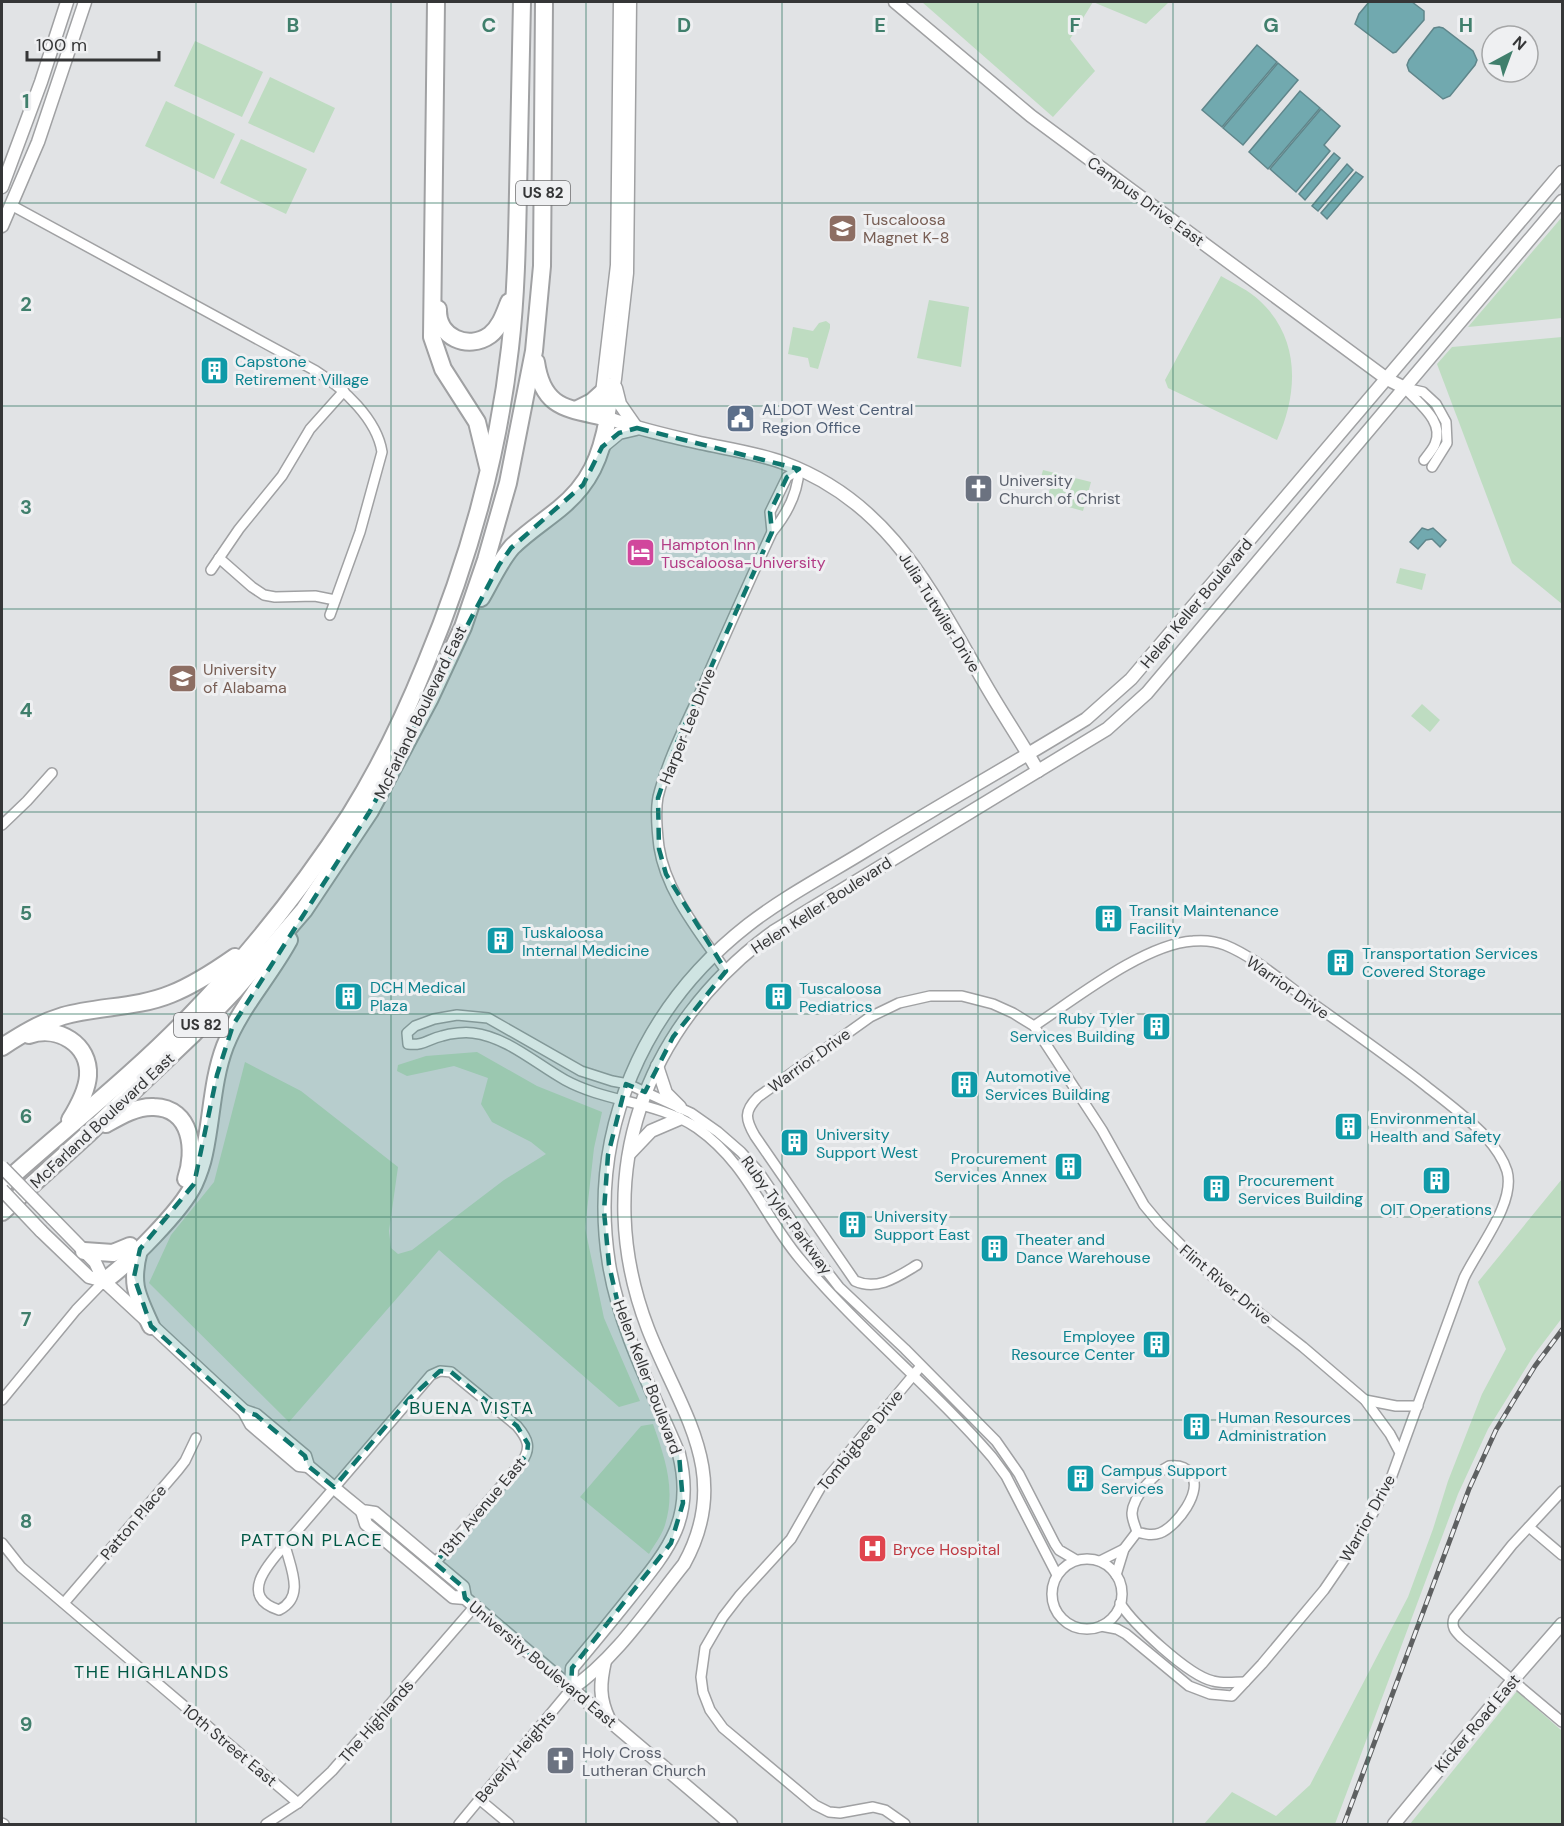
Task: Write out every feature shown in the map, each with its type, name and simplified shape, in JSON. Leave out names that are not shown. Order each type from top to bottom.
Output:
[{"type":"highway","points":[[436,2],[432,337],[442,369],[477,422],[489,474]]},
{"type":"highway","points":[[444,2],[438,315],[441,327],[449,336],[461,341],[482,340],[498,327],[515,288]]},
{"type":"highway","name":"McFarland Boulevard East","points":[[2,1185],[110,1091],[188,1018],[259,938],[308,877],[352,812],[412,699],[457,582],[489,474],[502,411],[511,347],[515,288],[522,2]]},
{"type":"highway","name":"McFarland Boulevard East","points":[[2,1212],[192,1035],[234,991],[304,910],[370,811],[430,698],[463,627],[486,560],[508,483],[534,351],[542,266],[544,2]]},
{"type":"highway","points":[[463,627],[511,548],[561,508],[583,485],[602,447],[608,418],[561,406],[552,400],[544,391],[537,373],[534,351]]},
{"type":"highway","points":[[576,410],[592,402],[602,393]]},
{"type":"highway","points":[[84,1251],[113,1253],[135,1248],[183,1203],[194,1184],[204,1154],[217,1075],[230,1033],[285,948],[304,910]]},
{"type":"highway","points":[[2,1047],[35,1026],[65,1016],[170,995],[218,969],[259,938]]},
{"type":"highway","points":[[2,1056],[29,1036],[43,1032],[63,1035],[80,1049],[88,1068],[87,1082],[75,1111],[63,1130]]},
{"type":"highway","points":[[89,1133],[121,1115],[153,1107],[167,1110],[179,1117],[190,1137],[189,1169],[180,1191],[120,1270],[104,1281]]},
{"type":"highway","points":[[135,1248],[135,1291],[151,1326]]},
{"type":"street","points":[[2,187],[41,82],[67,2]]},
{"type":"street","points":[[2,226],[38,142],[86,2]]},
{"type":"street","points":[[608,418],[602,412],[602,393],[617,266],[620,2]]},
{"type":"street","points":[[608,418],[615,379],[627,273],[630,2]]},
{"type":"street","name":"Campus Drive East","points":[[896,2],[1030,116],[1387,379],[1405,388]]},
{"type":"street","name":"Helen Keller Boulevard","points":[[572,1689],[572,1668],[657,1564],[671,1543],[679,1525],[683,1503],[683,1471],[678,1454],[621,1317],[609,1265],[604,1211],[608,1155],[621,1100],[653,1029],[684,985],[714,954],[765,912],[1086,719],[1131,679],[1563,172]]},
{"type":"street","name":"Helen Keller Boulevard","points":[[572,1689],[605,1661],[684,1563],[698,1532],[704,1505],[705,1491],[699,1446],[648,1328],[632,1277],[625,1224],[627,1171],[643,1098],[657,1066],[687,1017],[726,971],[773,932],[1107,729],[1147,693],[1563,201]]},
{"type":"street","points":[[11,206],[307,366],[331,380],[354,401],[380,443],[382,452],[360,532],[330,615]]},
{"type":"street","points":[[602,447],[620,433],[637,428],[620,404],[615,379]]},
{"type":"street","points":[[1405,388],[1429,413],[1437,432],[1436,443],[1424,460]]},
{"type":"street","points":[[1405,388],[1420,390],[1428,396],[1436,404],[1446,422],[1447,443],[1432,467]]},
{"type":"street","points":[[211,570],[238,529],[282,476],[310,429],[344,391]]},
{"type":"street","name":"Julia Tutwiler Drive","points":[[608,418],[637,428],[751,453],[799,469],[827,483],[852,500],[878,522],[920,574],[1038,771]]},
{"type":"street","name":"Harper Lee Drive","points":[[772,532],[770,512],[787,477],[799,469]]},
{"type":"street","name":"Harper Lee Drive","points":[[726,971],[679,901],[666,874],[659,849],[656,817],[658,798],[675,747],[772,532],[794,496],[798,486],[799,469]]},
{"type":"street","points":[[219,558],[264,595],[274,597],[315,596],[335,600]]},
{"type":"street","points":[[2,825],[52,772]]},
{"type":"street","name":"Warrior Drive","points":[[916,1265],[878,1285],[865,1285],[855,1281],[755,1136],[747,1116],[750,1105],[790,1073],[870,1017],[899,1003],[941,995],[962,996],[983,1000],[1004,1008],[1034,1026],[1079,994],[1163,948],[1194,941],[1224,945],[1260,966],[1438,1096],[1484,1135],[1497,1152],[1507,1172],[1509,1182],[1505,1203],[1464,1278],[1389,1481],[1353,1549],[1324,1590],[1233,1696],[1210,1694],[1194,1689],[1126,1634],[1117,1629],[1101,1626]]},
{"type":"street","name":"Ruby Tyler Parkway","points":[[643,1098],[621,1100],[604,1096],[567,1081],[500,1041],[472,1032],[442,1036],[419,1045],[408,1044],[407,1033],[415,1026],[425,1022],[457,1015],[488,1018],[573,1066],[602,1078],[628,1084],[643,1098],[679,1113],[702,1119],[741,1152],[759,1172],[839,1287],[996,1442],[1019,1474],[1059,1550],[1076,1560]]},
{"type":"street","name":"Flint River Drive","points":[[1034,1026],[1102,1130],[1144,1205],[1166,1232],[1212,1276],[1303,1347],[1365,1400],[1390,1434],[1399,1451]]},
{"type":"street","points":[[500,1041],[507,1028]]},
{"type":"street","points":[[567,1081],[573,1066]]},
{"type":"street","points":[[630,1154],[651,1131],[679,1113],[666,1093],[657,1066]]},
{"type":"street","name":"Ruby Tyler Parkway","points":[[679,1113],[710,1138],[737,1165],[800,1259],[837,1301],[979,1442],[1006,1476],[1057,1575]]},
{"type":"street","name":"University Boulevard East","points":[[2,1167],[95,1262],[104,1281],[151,1326],[244,1411],[256,1414],[305,1456],[308,1466],[362,1510],[375,1513],[463,1587],[470,1602]]},
{"type":"street","name":"University Boulevard East","points":[[2,1190],[89,1277],[104,1281]]},
{"type":"street","points":[[2,1400],[91,1293],[104,1281]]},
{"type":"street","name":"Tombigbee Drive","points":[[905,1824],[885,1810],[873,1807],[840,1813],[829,1812],[815,1805],[723,1728],[710,1710],[703,1692],[701,1677],[705,1648],[723,1617],[791,1539],[823,1483],[921,1366]]},
{"type":"street","name":"13th Avenue East","points":[[334,1487],[430,1375],[437,1372],[451,1372],[517,1426],[524,1434],[528,1444],[527,1454],[520,1463],[435,1563]]},
{"type":"street","name":"Flint River Drive","points":[[1365,1400],[1396,1406],[1418,1406]]},
{"type":"street","name":"Patton Place","points":[[64,1603],[178,1470],[196,1438]]},
{"type":"street","points":[[1169,1466],[1188,1470],[1195,1480],[1196,1488],[1189,1503],[1164,1531],[1148,1535],[1137,1532],[1133,1521],[1134,1504],[1156,1475],[1169,1466]]},
{"type":"street","points":[[285,1545],[295,1585],[294,1596],[289,1605],[279,1610],[269,1606],[262,1599],[258,1589],[264,1569],[334,1487]]},
{"type":"street","points":[[1563,1491],[1529,1527],[1452,1623],[1455,1631],[1563,1722]]},
{"type":"street","name":"University Boulevard East","points":[[362,1510],[366,1524],[453,1597],[470,1602],[731,1824]]},
{"type":"street","points":[[1529,1527],[1563,1555]]},
{"type":"street","points":[[1116,1575],[1124,1549],[1137,1532]]},
{"type":"street","name":"10th Street East","points":[[2,1543],[21,1567],[298,1803]]},
{"type":"street","points":[[1100,1561],[1124,1549]]},
{"type":"street","points":[[1076,1560],[1100,1561],[1116,1575],[1122,1593],[1120,1603],[1109,1620],[1101,1626],[1074,1627],[1057,1614],[1052,1595],[1057,1575],[1068,1564],[1076,1560]]},
{"type":"street","name":"The Highlands","points":[[266,1824],[298,1803],[332,1771],[470,1602]]},
{"type":"street","points":[[1120,1603],[1139,1627],[1194,1672],[1216,1682],[1245,1682]]},
{"type":"street","name":"Kicker Road East","points":[[1394,1824],[1513,1680],[1563,1624]]},
{"type":"street","points":[[605,1661],[600,1685],[604,1708],[611,1722]]},
{"type":"street","name":"Beverly Heights","points":[[459,1824],[572,1689]]},
{"type":"street","points":[[479,1799],[509,1824]]},
{"type":"highlighted area","points":[[637,428],[799,469],[787,477],[770,512],[772,532],[675,747],[658,798],[659,849],[666,874],[726,971],[673,1037],[645,1092],[626,1084],[608,1155],[604,1211],[609,1265],[621,1317],[679,1454],[683,1503],[671,1543],[572,1668],[571,1689],[465,1598],[463,1587],[435,1563],[527,1454],[528,1444],[517,1426],[451,1372],[440,1371],[409,1399],[334,1487],[308,1466],[305,1456],[256,1415],[244,1411],[151,1326],[134,1277],[140,1249],[194,1184],[217,1075],[233,1025],[370,811],[499,565],[511,548],[583,485],[602,447],[619,433]]},
{"type":"green space","points":[[922,2],[1093,2],[1070,39],[1095,71],[1053,117]]},
{"type":"green space","points":[[1093,2],[1169,2],[1146,24]]},
{"type":"green space","points":[[195,41],[263,72],[242,117],[174,86]]},
{"type":"green space","points":[[270,77],[335,108],[314,153],[248,123]]},
{"type":"green space","points":[[166,101],[235,134],[214,179],[145,146]]},
{"type":"green space","points":[[241,139],[307,169],[286,214],[220,183]]},
{"type":"green space","points":[[1562,217],[1562,318],[1468,327]]},
{"type":"green space","points":[[1221,276],[1260,301],[1283,332],[1292,367],[1292,386],[1284,422],[1277,440],[1168,388],[1165,380]]},
{"type":"green space","points":[[929,300],[969,307],[961,367],[917,358]]},
{"type":"green space","points":[[826,321],[830,324],[830,328],[818,369],[810,367],[808,358],[788,354],[793,327],[813,331],[819,323]]},
{"type":"green space","points":[[1562,337],[1562,604],[1512,563],[1437,364],[1452,347]]},
{"type":"green space","points":[[1043,470],[1091,482],[1083,511],[1047,501],[1050,488],[1039,485]]},
{"type":"green space","points":[[1400,568],[1426,574],[1422,590],[1396,583]]},
{"type":"green space","points":[[1422,704],[1440,720],[1430,732],[1411,716]]},
{"type":"green space","points":[[477,1052],[537,1086],[602,1112],[594,1148],[585,1228],[604,1318],[640,1401],[619,1407],[439,1250],[289,1422],[149,1283],[171,1235],[214,1182],[245,1062],[301,1091],[398,1167],[389,1231],[391,1248],[398,1254],[412,1250],[504,1180],[546,1154],[531,1142],[492,1122],[481,1104],[488,1078],[454,1066],[407,1076],[397,1071],[398,1065],[426,1056]]},
{"type":"green space","points":[[1562,1179],[1562,1318],[1534,1355],[1488,1429],[1458,1494],[1335,1824],[1204,1824],[1232,1792],[1276,1816],[1310,1785],[1408,1597],[1448,1481],[1482,1394],[1506,1349],[1478,1282]]},
{"type":"green space","points":[[653,1424],[668,1474],[669,1499],[664,1529],[649,1554],[580,1497],[641,1426]]},
{"type":"green space","points":[[1517,1691],[1562,1731],[1562,1824],[1410,1824]]},
{"type":"water","points":[[1369,2],[1412,2],[1424,11],[1424,20],[1393,53],[1355,24],[1359,14]]},
{"type":"water","points":[[1439,27],[1473,51],[1477,60],[1450,96],[1443,99],[1409,71],[1407,65],[1434,28]]},
{"type":"water","points":[[1257,45],[1277,62],[1222,127],[1202,110]]},
{"type":"water","points":[[1278,63],[1298,80],[1243,145],[1223,128]]},
{"type":"water","points":[[1300,91],[1320,108],[1268,169],[1249,152]]},
{"type":"water","points":[[1321,109],[1340,126],[1324,145],[1330,151],[1296,192],[1270,169]]},
{"type":"water","points":[[1334,153],[1340,158],[1305,200],[1299,194]]},
{"type":"water","points":[[1347,164],[1353,170],[1318,211],[1312,206]]},
{"type":"water","points":[[1356,172],[1363,177],[1327,219],[1321,213]]},
{"type":"water","points":[[1422,528],[1428,530],[1433,528],[1446,540],[1440,547],[1432,539],[1426,540],[1418,549],[1410,542]]},
{"type":"railway","points":[[1344,1824],[1469,1489],[1496,1430],[1535,1366],[1562,1330]]},
{"type":"place","name":"Tuscaloosa Magnet K-8","points":[[842,228]]},
{"type":"place","name":"Capstone Retirement Village","points":[[214,370]]},
{"type":"place","name":"ALDOT West Central Region Office","points":[[741,418]]},
{"type":"place","name":"University Church of Christ","points":[[978,489]]},
{"type":"place","name":"Hampton Inn Tuscaloosa-University","points":[[640,553]]},
{"type":"place","name":"University of Alabama","points":[[182,678]]},
{"type":"place","name":"Transit Maintenance Facility","points":[[1108,919]]},
{"type":"place","name":"Tuskaloosa Internal Medicine","points":[[501,941]]},
{"type":"place","name":"Transportation Services Covered Storage","points":[[1341,962]]},
{"type":"place","name":"DCH Medical Plaza","points":[[349,996]]},
{"type":"place","name":"Tuscaloosa Pediatrics","points":[[778,997]]},
{"type":"place","name":"Ruby Tyler Services Building","points":[[1156,1027]]},
{"type":"place","name":"Automotive Services Building","points":[[964,1085]]},
{"type":"place","name":"Environmental Health and Safety","points":[[1349,1127]]},
{"type":"place","name":"University Support West","points":[[795,1143]]},
{"type":"place","name":"Procurement Services Annex","points":[[1068,1167]]},
{"type":"place","name":"OIT Operations","points":[[1436,1181]]},
{"type":"place","name":"Procurement Services Building","points":[[1217,1189]]},
{"type":"place","name":"University Support East","points":[[853,1225]]},
{"type":"place","name":"Theater and Dance Warehouse","points":[[995,1248]]},
{"type":"place","name":"Employee Resource Center","points":[[1156,1345]]},
{"type":"place","name":"Human Resources Administration","points":[[1197,1426]]},
{"type":"place","name":"Campus Support Services","points":[[1080,1479]]},
{"type":"place","name":"Bryce Hospital","points":[[872,1549]]},
{"type":"place","name":"Holy Cross Lutheran Church","points":[[561,1761]]},
{"type":"district","name":"BUENA VISTA","points":[[472,1408]]},
{"type":"district","name":"PATTON PLACE","points":[[312,1540]]},
{"type":"district","name":"THE HIGHLANDS","points":[[152,1672]]}]
